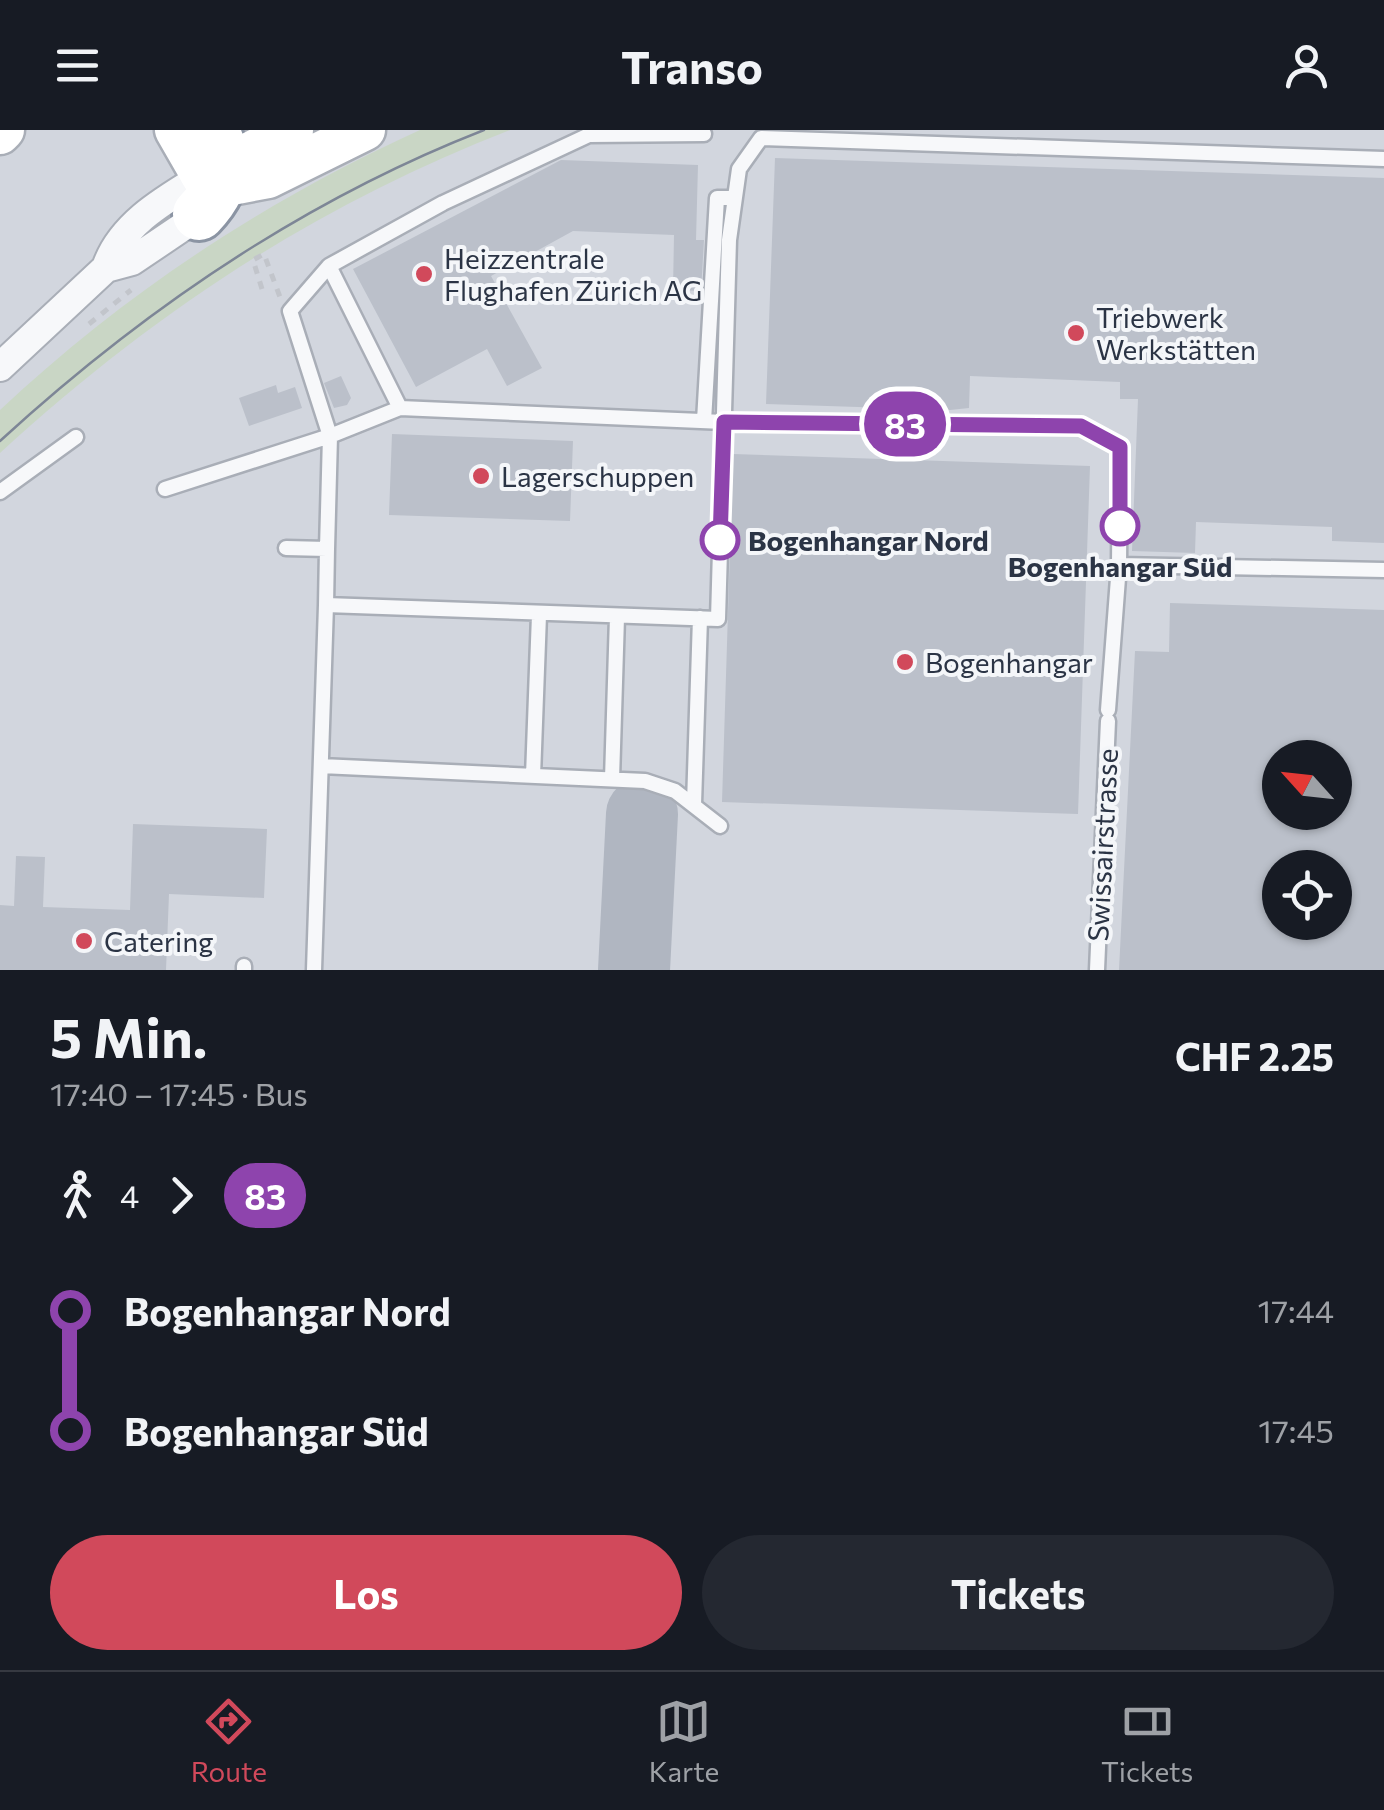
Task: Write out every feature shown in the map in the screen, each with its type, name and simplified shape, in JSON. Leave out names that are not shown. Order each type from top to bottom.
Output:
[{"type":"main road","points":[[175,130],[221,175]]},
{"type":"main road","points":[[221,175],[293,130]]},
{"type":"main road","points":[[221,175],[365,130]]},
{"type":"street","points":[[0,368],[106,268],[132,261],[221,175]]},
{"type":"lane","points":[[314,970],[330,436],[290,312],[329,266],[444,203],[590,135],[704,134]]},
{"type":"lane","points":[[326,605],[718,619],[734,198],[739,169],[761,138],[1384,159]]},
{"type":"lane","points":[[704,421],[716,198],[734,198]]},
{"type":"lane","points":[[329,266],[400,408]]},
{"type":"lane","points":[[165,488],[330,436],[400,408],[724,422]]},
{"type":"lane","name":"Swissairstrasse","points":[[724,422],[1081,426],[1120,447],[1119,566],[1097,970]]},
{"type":"lane","points":[[0,492],[76,437]]},
{"type":"lane","points":[[286,548],[327,549]]},
{"type":"lane","points":[[1119,566],[1384,570]]},
{"type":"lane","points":[[533,776],[540,615]]},
{"type":"lane","points":[[612,780],[617,616]]},
{"type":"lane","points":[[694,804],[700,618]]},
{"type":"lane","points":[[321,766],[612,780],[662,786],[694,804],[720,826]]},
{"type":"path","points":[[262,290],[252,260],[264,254],[271,274]]},
{"type":"shaded area","points":[[0,130],[1384,130],[1384,970],[0,970]]},
{"type":"green space","points":[[420,130],[510,130],[370,193],[240,267],[117,354],[0,453],[0,410],[96,327],[252,219]]},
{"type":"building","name":"Triebwerk Werkstätten","points":[[775,158],[1384,178],[1384,543],[1332,541],[1332,527],[1196,522],[1195,553],[1132,551],[1138,399],[1120,399],[1120,382],[970,376],[969,408],[950,410],[766,404]]},
{"type":"building","name":"Heizzentrale Flughafen Zürich AG","points":[[561,160],[698,165],[696,240],[704,240],[701,291],[673,290],[674,235],[573,231],[491,276],[542,368],[507,386],[487,349],[416,387],[353,269]]},
{"type":"building","points":[[341,376],[351,398],[347,405],[334,408],[324,383]]},
{"type":"building","points":[[276,385],[278,393],[295,387],[302,408],[249,426],[239,398]]},
{"type":"building","name":"Lagerschuppen","points":[[392,434],[573,441],[570,521],[389,515]]},
{"type":"building","name":"Bogenhangar","points":[[733,454],[1090,466],[1078,814],[722,802]]},
{"type":"building","points":[[1170,603],[1384,610],[1384,970],[1119,970],[1135,651],[1169,652]]},
{"type":"building","points":[[133,824],[267,829],[264,898],[169,894],[166,970],[0,970],[0,905],[14,906],[16,856],[45,857],[43,907],[130,910]]},
{"type":"taxiway","points":[[634,970],[642,814]]},
{"type":"tram line","points":[[0,441],[111,347],[228,263],[352,190],[484,130]]},
{"type":"bus line","name":"83","points":[[720,540],[724,422],[1081,426],[1120,447],[1120,526]]},
{"type":"place","name":"Heizzentrale Flughafen Zürich AG","points":[[424,274]]},
{"type":"place","name":"Triebwerk Werkstätten","points":[[1076,333]]},
{"type":"place","name":"Lagerschuppen","points":[[481,476]]},
{"type":"place","name":"Bogenhangar Süd","points":[[1120,526]]},
{"type":"place","name":"Bogenhangar Nord","points":[[720,540]]},
{"type":"place","name":"Bogenhangar","points":[[905,662]]},
{"type":"place","name":"Catering","points":[[84,941]]}]
